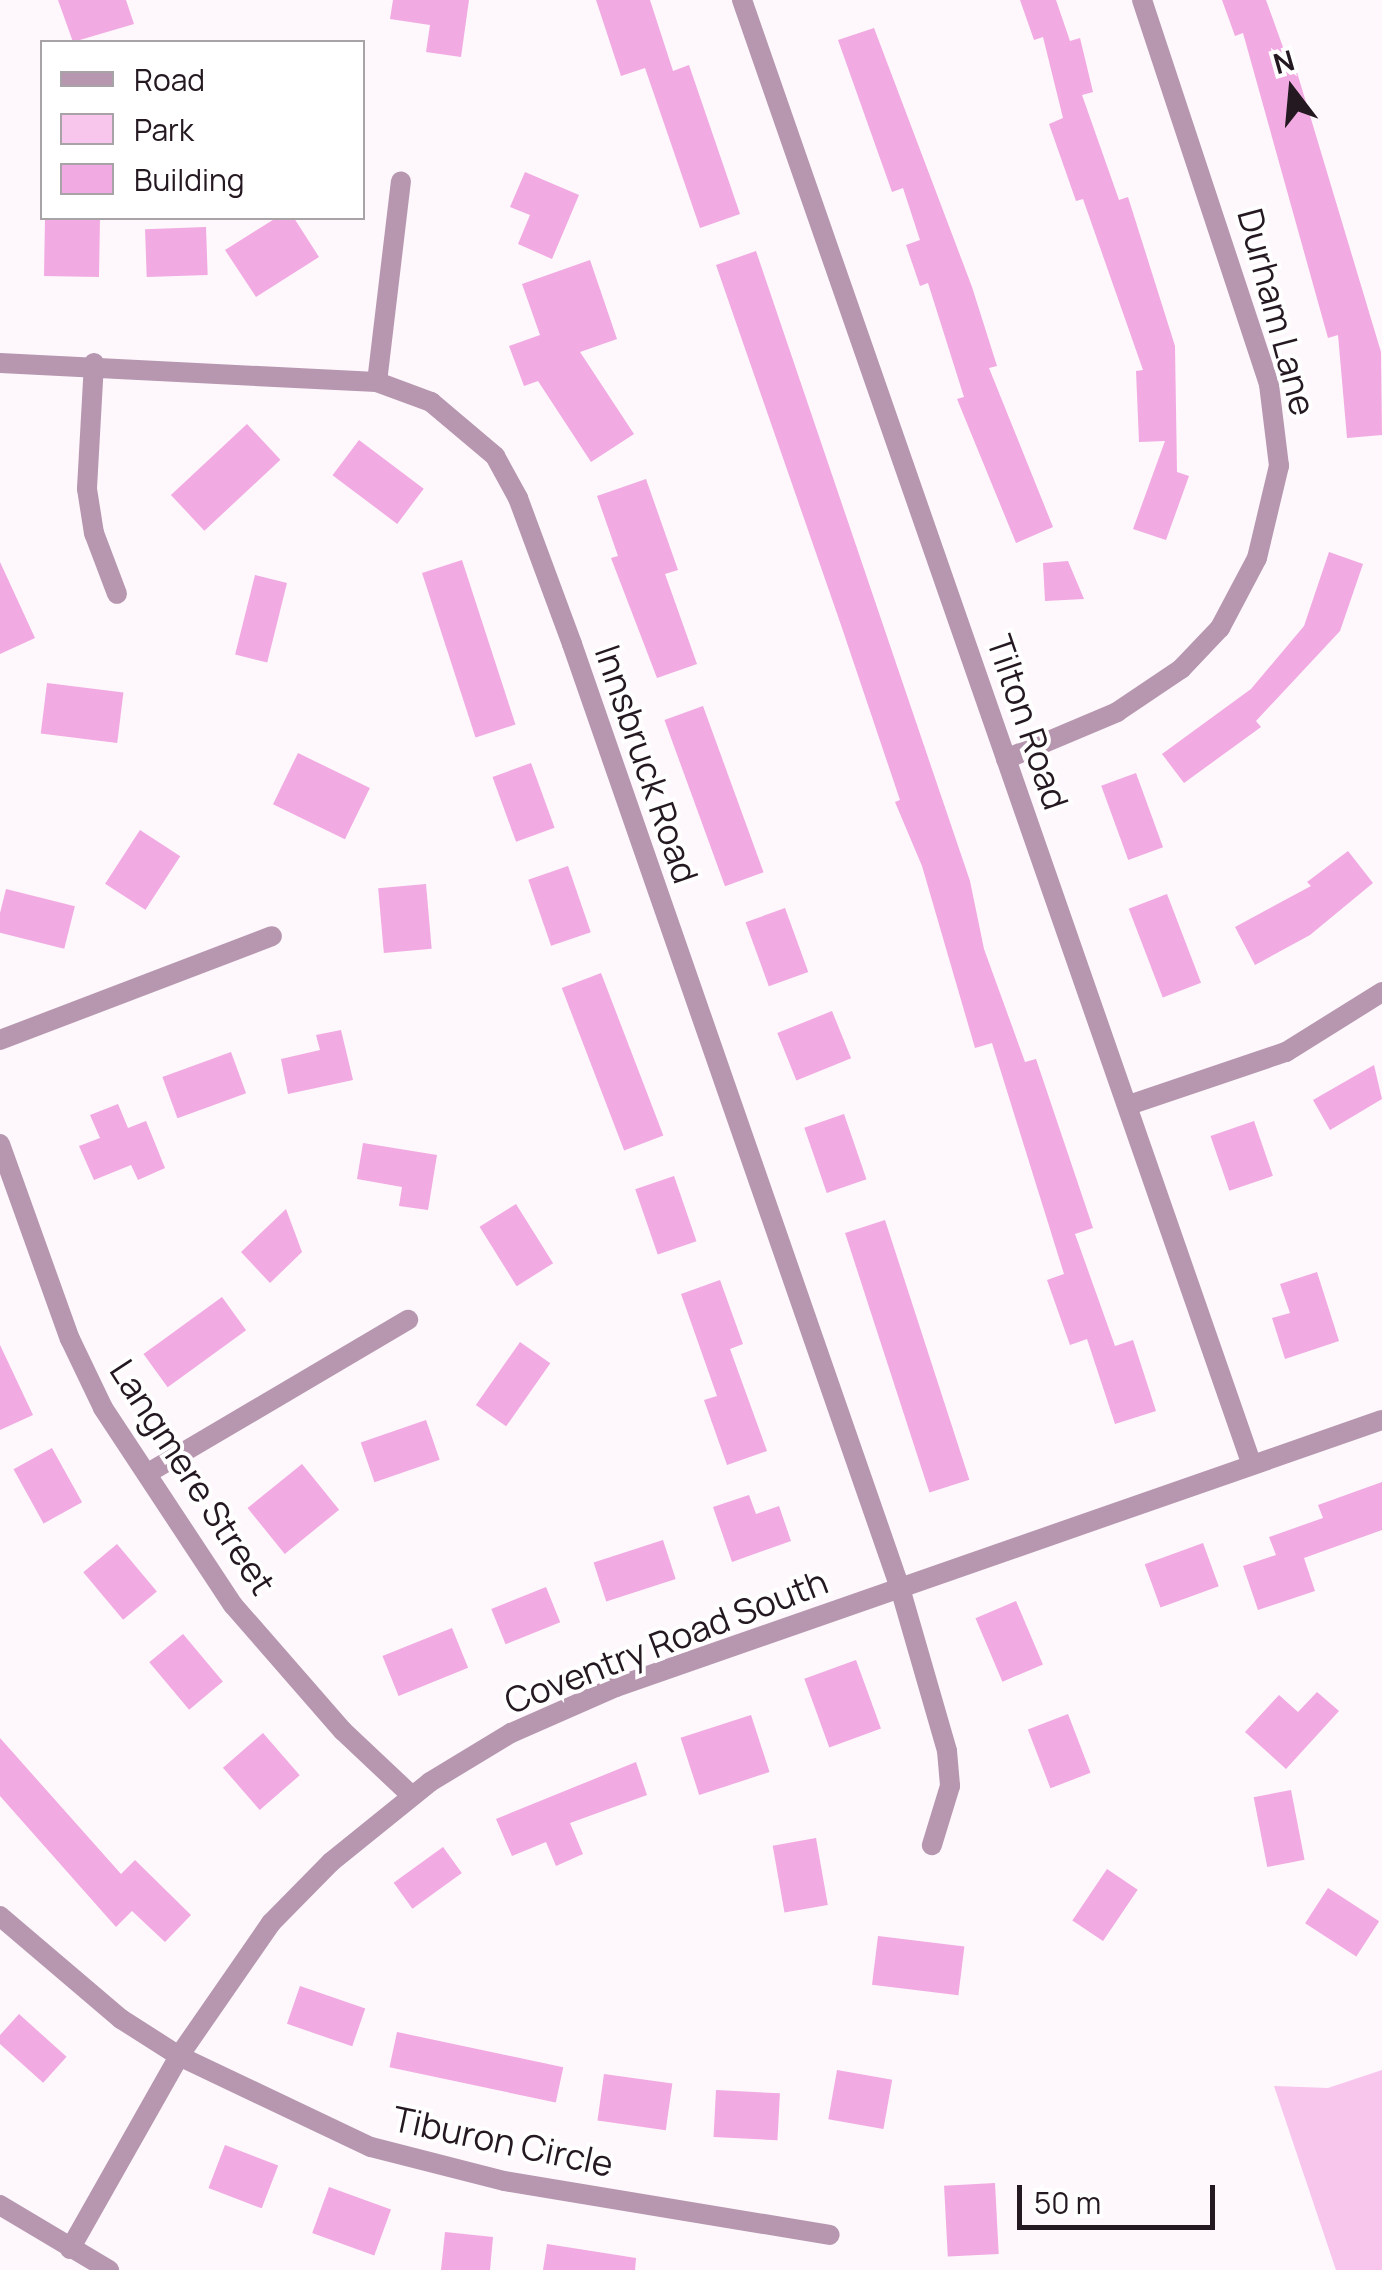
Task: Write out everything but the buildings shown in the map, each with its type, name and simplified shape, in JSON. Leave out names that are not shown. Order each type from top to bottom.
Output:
[{"type":"street","name":"Tilton Road","points":[[742,0],[1252,1465]]},
{"type":"street","name":"Durham Lane","points":[[1006,759],[1118,712],[1181,669],[1207,642],[1257,558],[1279,466],[1269,384],[1142,0]]},
{"type":"street","points":[[377,382],[402,180]]},
{"type":"street","name":"Innsbruck Road","points":[[0,363],[94,364],[377,382],[432,402],[460,422],[495,456],[518,498],[900,1588],[948,1751],[950,1786],[932,1845]]},
{"type":"street","points":[[94,364],[87,489],[94,533],[117,594]]},
{"type":"street","points":[[0,1040],[272,936]]},
{"type":"street","points":[[1128,1105],[1286,1052],[1382,992]]},
{"type":"street","name":"Langmere Street","points":[[0,1144],[70,1339],[103,1408],[233,1605],[343,1731],[411,1795]]},
{"type":"street","points":[[148,1473],[408,1320]]},
{"type":"street","name":"Coventry Road South","points":[[70,2249],[179,2056],[270,1923],[411,1795],[511,1733],[616,1687],[1382,1420]]},
{"type":"street","points":[[0,1916],[121,2020],[179,2056]]},
{"type":"street","name":"Tiburon Circle","points":[[179,2056],[371,2146],[504,2181],[830,2235]]},
{"type":"street","points":[[0,2205],[109,2270]]},
{"type":"green space","points":[[1382,2070],[1382,2270],[1336,2270],[1274,2086],[1328,2088]]}]
